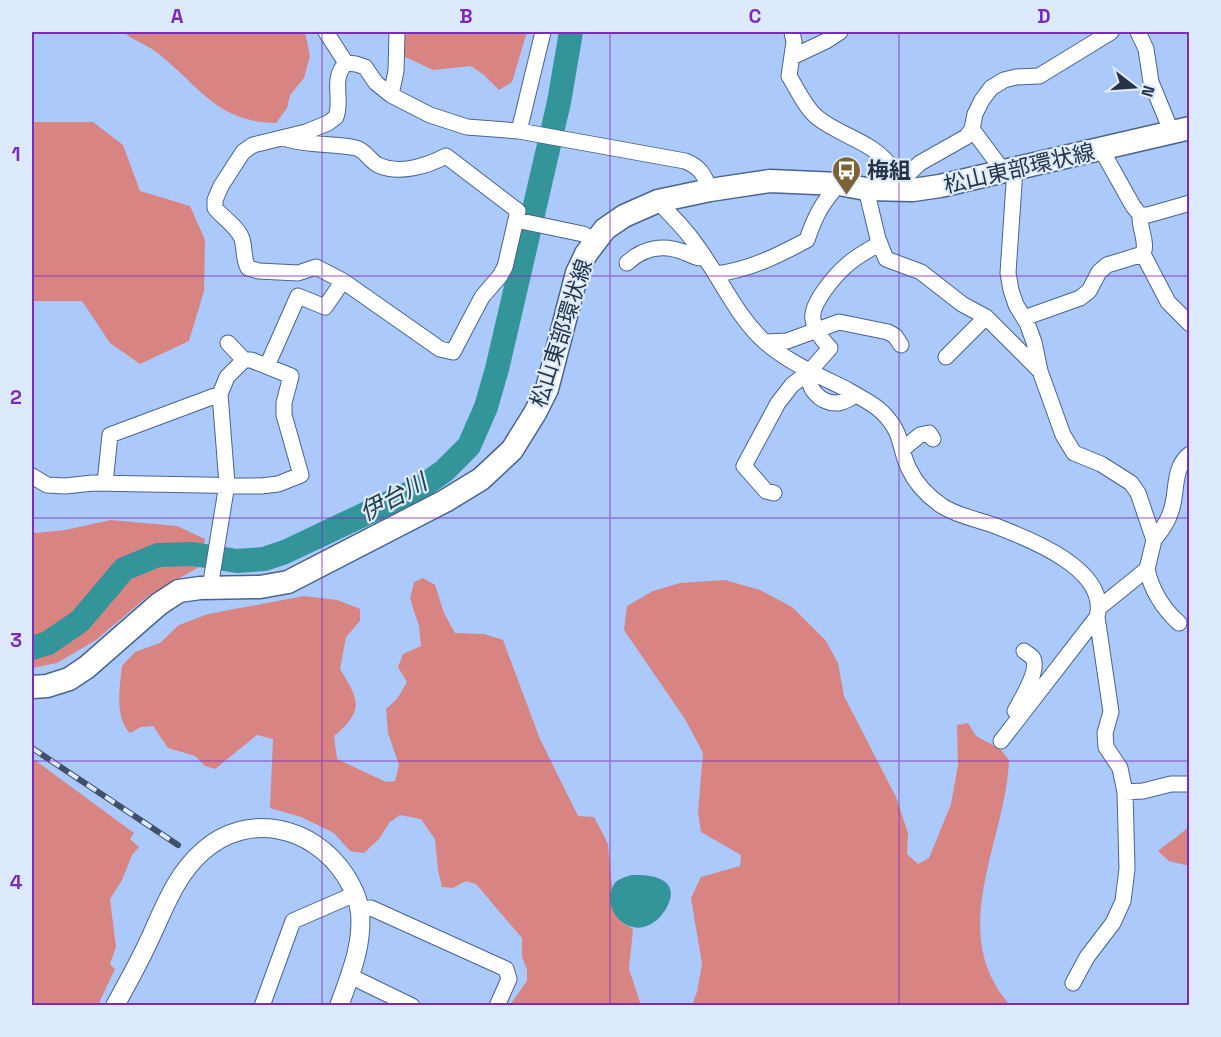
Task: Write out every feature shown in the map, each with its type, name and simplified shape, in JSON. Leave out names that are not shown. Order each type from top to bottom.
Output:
[{"type":"main road","name":"松山東部環状線","points":[[32,687],[47,686],[69,679],[159,604],[179,591],[212,578],[260,587],[288,582],[445,501],[481,479],[498,465],[525,432],[547,389],[577,273],[595,240],[624,216],[658,201],[770,181],[839,184],[866,189],[940,186],[1181,131]]},
{"type":"street","points":[[326,32],[346,63]]},
{"type":"street","points":[[391,95],[396,71],[398,32]]},
{"type":"street","points":[[519,131],[543,32]]},
{"type":"street","points":[[792,32],[794,42],[789,76],[815,116],[881,156],[889,164],[898,186],[920,164],[966,136],[972,129],[975,114],[982,100],[991,88],[1004,80],[1039,76],[1111,32]]},
{"type":"street","points":[[792,57],[840,32]]},
{"type":"street","points":[[1138,32],[1146,49],[1151,82],[1181,131]]},
{"type":"street","points":[[346,63],[364,67],[376,83],[391,95],[430,115],[467,128],[519,131],[685,161],[697,166],[705,175],[710,190]]},
{"type":"street","points":[[282,137],[300,143],[359,149],[378,165],[398,170],[432,163],[446,156],[518,211],[518,221],[505,267],[482,297],[453,352],[440,350],[343,281],[316,267],[298,273],[259,271],[248,268],[244,261],[242,239],[237,230],[215,208],[215,200],[221,186],[243,152],[253,145],[282,137],[306,132],[336,117],[340,100],[337,77],[339,70],[346,63]]},
{"type":"street","points":[[972,129],[1010,170],[1008,273],[1011,290],[1034,342],[1040,371],[1063,435],[1074,453],[1101,464],[1131,483],[1138,493],[1154,540]]},
{"type":"street","points":[[1101,149],[1140,215],[1139,225],[1145,248],[1143,254],[1168,302],[1190,324]]},
{"type":"street","points":[[716,274],[733,272],[764,263],[807,240],[815,215],[824,200],[839,184]]},
{"type":"street","points":[[866,189],[886,259],[921,272],[962,304],[986,317],[1040,371]]},
{"type":"street","points":[[658,201],[694,241],[746,321],[765,342],[785,358],[880,410],[899,434],[908,468],[917,483],[928,494],[942,506],[958,514],[1010,532],[1073,565],[1083,573],[1095,593],[1111,712],[1105,733],[1106,747],[1120,768],[1125,792],[1127,869],[1123,901],[1113,923],[1087,957],[1073,983]]},
{"type":"street","points":[[1140,215],[1148,215],[1190,203]]},
{"type":"street","points":[[518,221],[583,234],[595,240]]},
{"type":"street","points":[[774,493],[766,491],[744,466],[778,403],[792,385],[810,371],[830,348],[818,335],[813,319],[813,308],[848,265],[880,243]]},
{"type":"street","points":[[627,263],[642,251],[656,248],[676,250],[696,258],[704,257]]},
{"type":"street","points":[[1024,318],[1080,298],[1089,291],[1099,272],[1107,266],[1143,254]]},
{"type":"street","points":[[267,366],[298,296],[325,307],[343,281]]},
{"type":"street","points":[[946,357],[986,317]]},
{"type":"street","points":[[765,342],[787,341],[839,322],[888,332],[895,336],[901,345]]},
{"type":"street","points":[[228,343],[244,360]]},
{"type":"street","points":[[32,476],[47,485],[65,486],[105,483],[227,484],[278,484],[302,475],[284,415],[284,403],[291,376],[250,360],[244,360],[227,377],[220,394],[227,484],[212,578]]},
{"type":"street","points":[[105,483],[110,435],[220,394]]},
{"type":"street","points":[[903,449],[920,435],[929,433],[933,438]]},
{"type":"street","points":[[1179,623],[1169,614],[1156,593],[1147,568],[1154,540],[1164,526],[1173,504],[1177,472],[1185,457],[1190,454]]},
{"type":"street","points":[[1173,504],[1190,501]]},
{"type":"street","points":[[1024,651],[1032,656],[1035,664],[1034,671],[1004,736],[1098,612],[1147,568]]},
{"type":"street","points":[[1125,792],[1143,791],[1171,784],[1190,784]]},
{"type":"street","points":[[115,1005],[188,865],[204,850],[227,835],[257,827],[279,829],[304,837],[320,847],[337,863],[358,902],[358,948],[339,1005]]},
{"type":"street","points":[[262,1005],[293,921],[358,902],[506,969],[509,979],[497,1005]]},
{"type":"street","points":[[350,976],[412,1005]]},
{"type":"shaded area","points":[[123,32],[305,32],[310,56],[304,78],[290,95],[287,108],[276,123],[256,121],[224,109],[198,90],[159,54]]},
{"type":"shaded area","points":[[403,32],[527,32],[512,82],[499,90],[471,66],[433,70],[403,56]]},
{"type":"shaded area","points":[[32,122],[93,122],[123,145],[140,191],[190,206],[205,240],[204,291],[189,341],[140,364],[110,343],[82,301],[32,301]]},
{"type":"shaded area","points":[[111,520],[177,526],[205,539],[201,566],[148,596],[96,640],[57,663],[32,668],[32,531],[36,533],[65,530]]},
{"type":"shaded area","points":[[423,578],[435,585],[444,613],[455,633],[484,634],[503,640],[540,739],[578,816],[594,817],[608,844],[612,887],[610,899],[621,922],[633,929],[629,969],[641,1005],[510,1005],[527,981],[527,969],[522,957],[522,938],[476,884],[466,881],[453,888],[442,887],[435,839],[421,819],[400,815],[390,822],[379,839],[364,853],[350,851],[334,833],[301,817],[270,808],[273,739],[257,735],[215,769],[205,766],[195,756],[168,748],[153,726],[141,727],[130,733],[125,726],[119,701],[122,666],[135,652],[160,643],[179,625],[208,614],[304,596],[337,600],[360,609],[360,621],[346,637],[340,669],[355,697],[356,704],[351,719],[334,736],[337,759],[386,782],[395,781],[399,765],[388,733],[386,709],[397,699],[407,682],[398,667],[403,654],[421,646],[419,626],[410,599],[414,582]]},
{"type":"shaded area","points":[[725,580],[760,590],[792,607],[826,641],[838,663],[844,696],[896,797],[908,833],[907,854],[918,864],[929,858],[951,804],[958,765],[957,725],[968,723],[976,736],[1000,749],[1009,760],[1006,791],[984,886],[980,917],[982,947],[991,977],[1010,1005],[692,1005],[702,964],[691,898],[701,877],[740,866],[741,855],[701,832],[698,812],[703,753],[685,719],[624,630],[627,606],[653,591],[680,583]]},
{"type":"shaded area","points":[[32,758],[134,833],[130,839],[139,847],[132,855],[122,880],[110,899],[116,947],[110,964],[115,969],[98,1005],[32,1005]]},
{"type":"shaded area","points":[[1189,826],[1189,866],[1169,861],[1158,851]]},
{"type":"shaded area","points":[[632,875],[660,879],[668,885],[671,894],[669,904],[660,917],[649,925],[639,928],[621,921],[611,905],[610,895],[614,884]]},
{"type":"waterway","name":"伊台川","points":[[32,648],[48,643],[80,621],[124,569],[158,555],[193,554],[237,561],[264,559],[285,552],[420,488],[444,471],[469,446],[486,407],[497,369],[559,102],[571,32]]},
{"type":"railway","points":[[32,748],[178,845]]},
{"type":"place","name":"梅組","points":[[846,196]]}]
